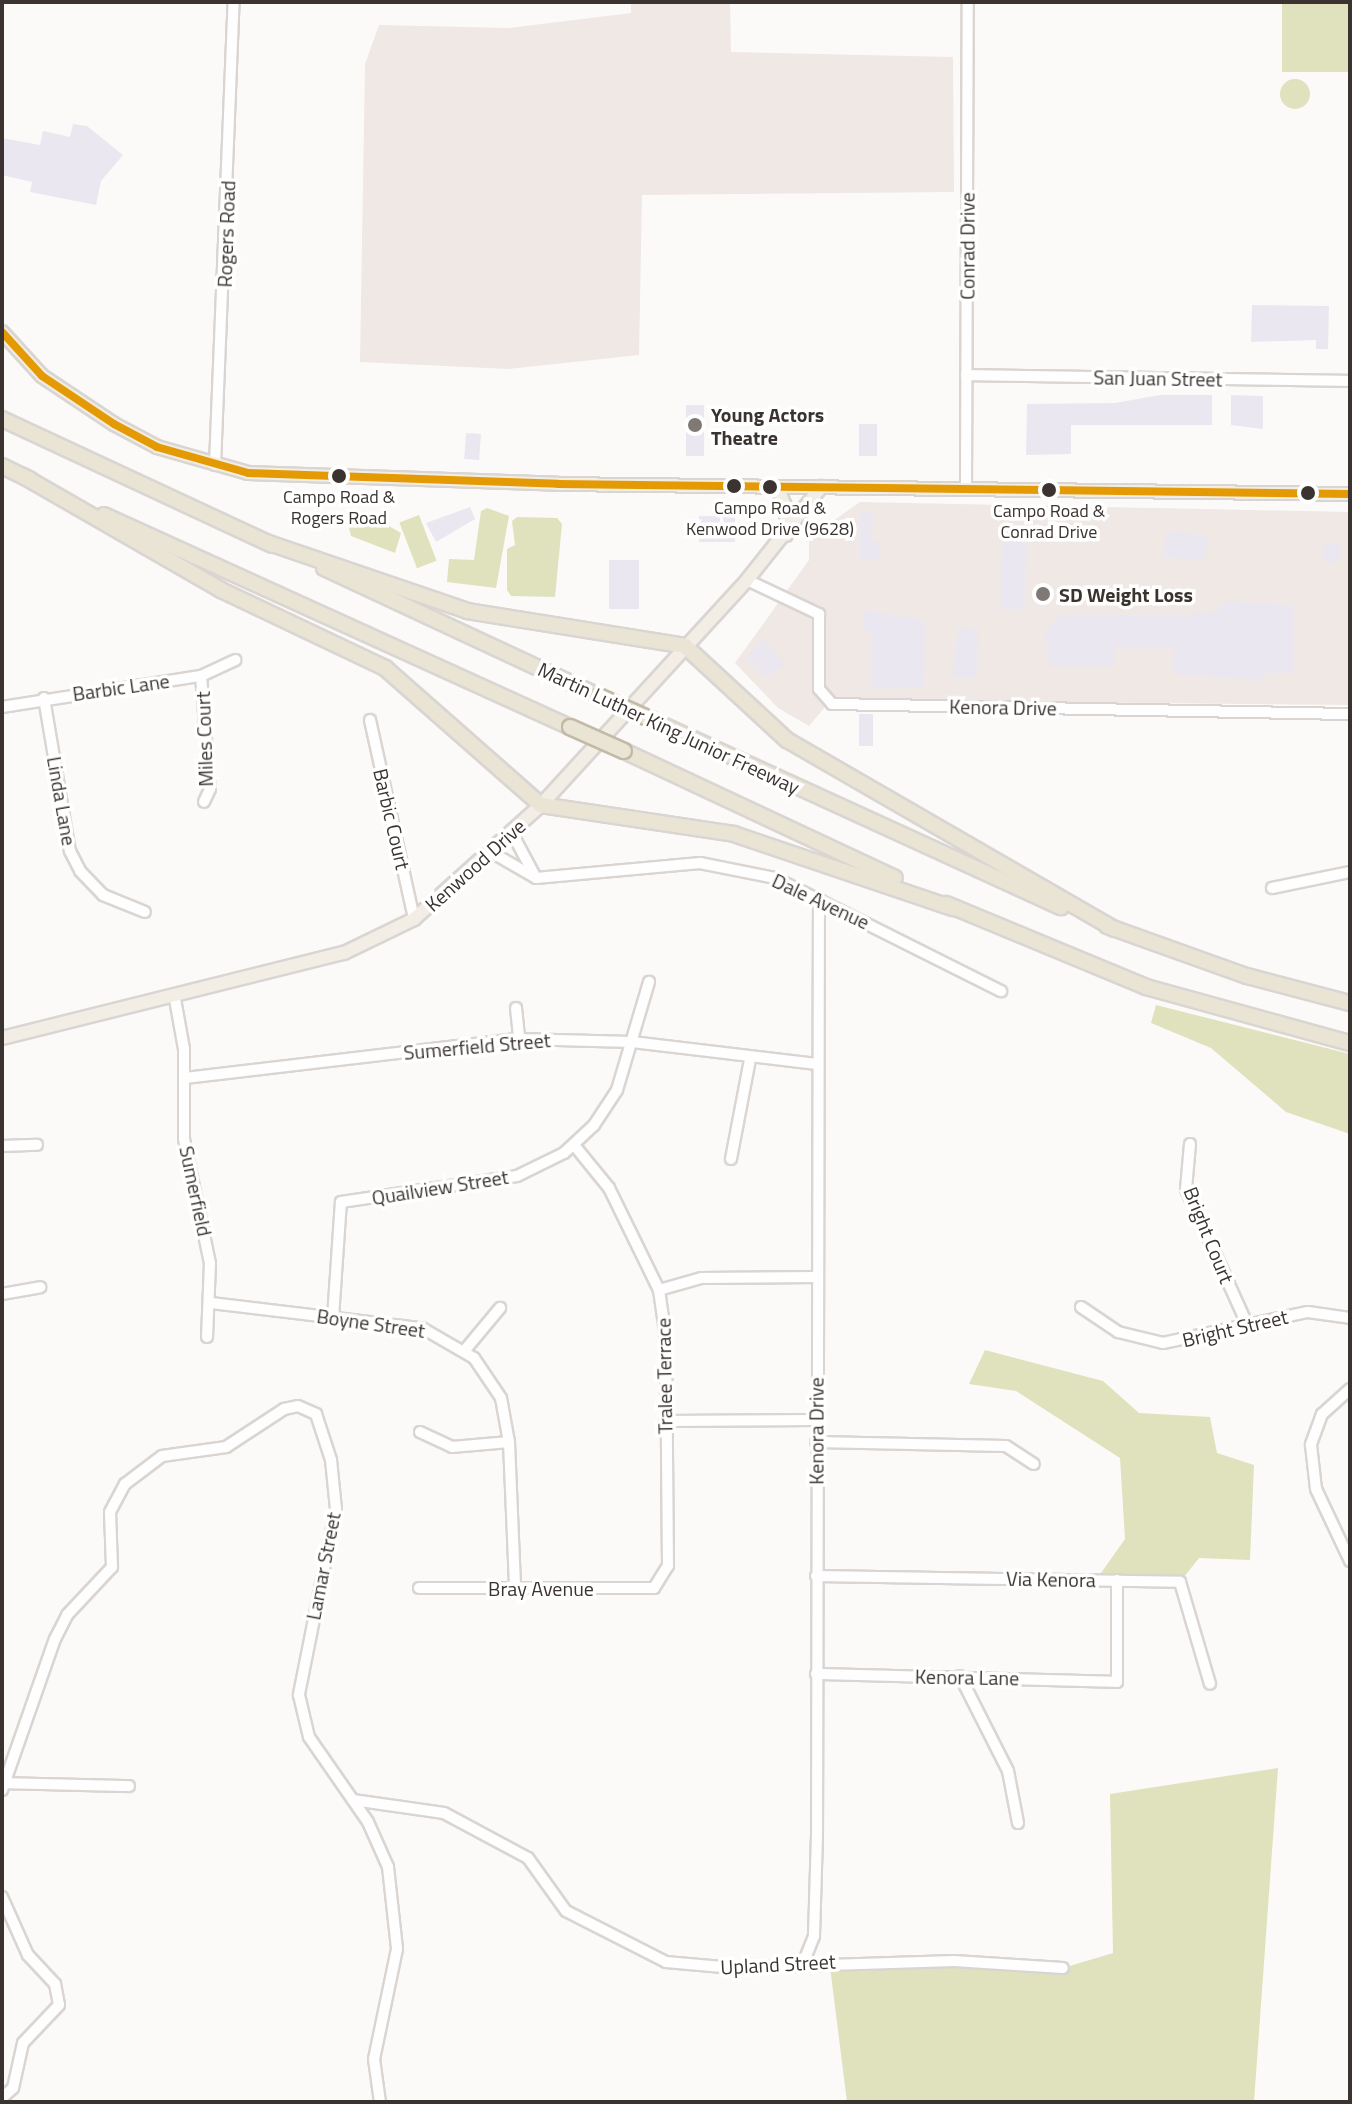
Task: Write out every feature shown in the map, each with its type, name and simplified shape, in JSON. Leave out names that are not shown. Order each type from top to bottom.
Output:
[{"type":"highway","name":"Martin Luther King Junior Freeway","points":[[2,419],[599,696],[1114,929],[1247,976],[1350,1003]]},
{"type":"highway","name":"Martin Luther King Junior Freeway","points":[[2,466],[624,751],[953,908],[1146,987],[1350,1043]]},
{"type":"highway","points":[[23,476],[221,590],[385,668],[541,805],[734,834],[953,908]]},
{"type":"highway","points":[[266,542],[467,611],[685,646],[787,740],[1114,929]]},
{"type":"main road","points":[[2,332],[42,376],[114,424],[157,447],[215,465],[300,477],[1350,494]]},
{"type":"main road","points":[[777,487],[786,508],[786,535]]},
{"type":"main road","name":"Kenwood Drive","points":[[2,1038],[175,999],[344,953],[414,919],[541,805],[747,580],[786,535],[821,487]]},
{"type":"street","name":"Rogers Road","points":[[215,465],[234,2]]},
{"type":"street","name":"Conrad Drive","points":[[966,489],[968,2]]},
{"type":"street","name":"San Juan Street","points":[[966,375],[1350,381]]},
{"type":"street","name":"Kenora Drive","points":[[747,580],[819,614],[819,689],[832,704],[1350,714]]},
{"type":"street","name":"Barbic Lane","points":[[2,707],[44,698],[201,676],[236,660]]},
{"type":"street","name":"Miles Court","points":[[201,676],[210,789],[204,802]]},
{"type":"street","name":"Linda Lane","points":[[44,698],[75,861],[103,895],[145,912]]},
{"type":"street","name":"Barbic Court","points":[[370,720],[414,919]]},
{"type":"street","points":[[512,833],[536,878]]},
{"type":"street","points":[[491,852],[536,878]]},
{"type":"street","name":"Dale Avenue","points":[[536,878],[700,863],[775,878],[1001,991]]},
{"type":"street","points":[[1272,888],[1350,872]]},
{"type":"street","name":"Kenora Drive","points":[[804,1961],[814,1936],[819,898]]},
{"type":"street","name":"Quailview Street","points":[[333,1318],[341,1202],[517,1176],[574,1145],[610,1102],[649,982]]},
{"type":"street","name":"Sumerfield","points":[[175,999],[185,1078],[184,1139],[206,1232],[211,1303],[207,1337]]},
{"type":"street","points":[[516,1008],[519,1039]]},
{"type":"street","name":"Sumerfield Street","points":[[185,1078],[519,1039],[632,1042],[750,1059],[817,1064]]},
{"type":"street","points":[[731,1159],[750,1059]]},
{"type":"street","name":"Bright Court","points":[[1190,1144],[1186,1189],[1247,1324]]},
{"type":"street","points":[[2,1146],[37,1145]]},
{"type":"street","name":"Tralee Terrace","points":[[574,1145],[609,1188],[659,1290],[668,1566],[661,1583]]},
{"type":"street","points":[[659,1290],[701,1278],[816,1277]]},
{"type":"street","points":[[2,1294],[40,1287]]},
{"type":"street","name":"Boyne Street","points":[[211,1303],[422,1328],[465,1350],[496,1387],[509,1442],[515,1588]]},
{"type":"street","name":"Bright Street","points":[[1081,1307],[1118,1332],[1163,1343],[1308,1312],[1350,1318]]},
{"type":"street","points":[[465,1350],[500,1308]]},
{"type":"street","points":[[1350,1389],[1322,1414],[1311,1471],[1350,1561]]},
{"type":"street","name":"Lamar Street","points":[[3,1786],[59,1630],[112,1567],[110,1512],[125,1484],[162,1456],[226,1447],[298,1406],[316,1414],[323,1426],[336,1509],[302,1674],[301,1713],[321,1761],[353,1800],[385,1858],[397,1917],[397,1949],[374,2059],[380,2102]]},
{"type":"street","points":[[665,1421],[816,1420]]},
{"type":"street","points":[[420,1432],[452,1447],[509,1442]]},
{"type":"street","points":[[816,1442],[1006,1446],[1034,1464]]},
{"type":"street","name":"Via Kenora","points":[[816,1576],[1180,1582],[1210,1684]]},
{"type":"street","name":"Kenora Lane","points":[[816,1674],[1117,1682],[1117,1580]]},
{"type":"street","name":"Bray Avenue","points":[[419,1588],[661,1583]]},
{"type":"street","points":[[960,1676],[1008,1771],[1018,1823]]},
{"type":"street","points":[[3,1786],[129,1786]]},
{"type":"street","name":"Upland Street","points":[[353,1800],[444,1813],[528,1858],[566,1911],[666,1962],[762,1968],[804,1961],[1063,1968]]},
{"type":"street","points":[[2,1897],[28,1955],[55,1984],[59,2005],[23,2043],[13,2088],[2,2098]]},
{"type":"shaded area","points":[[631,2],[730,2],[731,52],[953,57],[954,192],[642,195],[639,355],[508,369],[360,362],[365,64],[379,25],[509,28],[631,13]]},
{"type":"shaded area","points":[[860,502],[1350,512],[1350,705],[831,700],[809,726],[778,708],[735,663],[809,560],[809,538]]},
{"type":"green space","points":[[1282,2],[1350,2],[1350,72],[1282,72]]},
{"type":"green space","points":[[1295,79],[1306,83],[1310,94],[1306,105],[1295,109],[1284,105],[1280,94],[1284,83]]},
{"type":"green space","points":[[487,508],[509,516],[496,588],[447,582],[449,559],[474,560],[481,511]]},
{"type":"green space","points":[[363,511],[401,533],[395,553],[351,536],[349,528]]},
{"type":"green space","points":[[419,515],[437,561],[417,568],[399,523]]},
{"type":"green space","points":[[517,517],[557,518],[562,524],[555,597],[511,596],[507,590],[507,549],[515,545],[512,521]]},
{"type":"green space","points":[[1156,1005],[1350,1054],[1350,1134],[1286,1112],[1211,1048],[1151,1023]]},
{"type":"green space","points":[[985,1350],[1103,1381],[1139,1413],[1210,1417],[1217,1453],[1254,1465],[1250,1560],[1199,1558],[1180,1582],[1096,1580],[1125,1539],[1120,1458],[1016,1391],[969,1384]]},
{"type":"green space","points":[[1278,1768],[1254,2102],[847,2102],[829,1959],[1063,1968],[1113,1953],[1110,1794]]},
{"type":"building","points":[[73,124],[87,126],[123,155],[101,181],[96,205],[30,192],[32,182],[2,175],[2,138],[40,145],[43,131],[70,137]]},
{"type":"building","points":[[1252,305],[1329,306],[1328,349],[1316,349],[1316,340],[1251,342]]},
{"type":"building","points":[[1160,395],[1212,395],[1212,425],[1071,425],[1071,454],[1026,455],[1027,404],[1115,403]]},
{"type":"building","points":[[1231,395],[1263,396],[1263,429],[1231,425]]},
{"type":"building","name":"Young Actors Theatre","points":[[686,405],[704,405],[704,456],[686,456]]},
{"type":"building","points":[[859,424],[877,424],[877,456],[859,456]]},
{"type":"building","points":[[466,433],[481,434],[479,460],[464,459]]},
{"type":"building","points":[[470,507],[475,519],[436,542],[426,523]]},
{"type":"building","points":[[860,511],[873,512],[872,541],[880,541],[880,560],[860,559]]},
{"type":"building","points":[[699,516],[735,516],[735,542],[699,542]]},
{"type":"building","points":[[1175,531],[1207,536],[1206,556],[1195,561],[1164,556],[1165,535]]},
{"type":"building","points":[[1003,535],[1027,536],[1024,610],[1000,609]]},
{"type":"building","points":[[1328,543],[1336,543],[1342,553],[1336,563],[1328,563],[1322,557],[1322,549]]},
{"type":"building","points":[[609,560],[639,560],[639,609],[609,609]]},
{"type":"building","points":[[1223,601],[1293,605],[1293,674],[1263,673],[1263,680],[1174,674],[1174,647],[1115,647],[1114,666],[1048,666],[1046,630],[1061,615],[1191,616],[1198,610],[1203,614],[1221,609]]},
{"type":"building","points":[[864,610],[925,621],[924,687],[872,687],[871,631],[863,631]]},
{"type":"building","points":[[958,626],[978,631],[977,678],[952,678]]},
{"type":"building","points":[[763,639],[785,665],[766,677],[746,658]]},
{"type":"building","points":[[859,714],[873,714],[873,746],[859,746]]},
{"type":"transit line","points":[[2,332],[42,376],[114,424],[157,447],[248,473],[558,484],[1350,494]]},
{"type":"place","name":"Young Actors Theatre","points":[[695,425]]},
{"type":"place","name":"Campo Road & Rogers Road","points":[[339,476]]},
{"type":"place","name":"Campo Road & Kenwood Drive (9628)","points":[[770,487]]},
{"type":"place","name":"Campo Road & Conrad Drive","points":[[1049,490]]},
{"type":"place","name":"SD Weight Loss","points":[[1043,594]]}]
